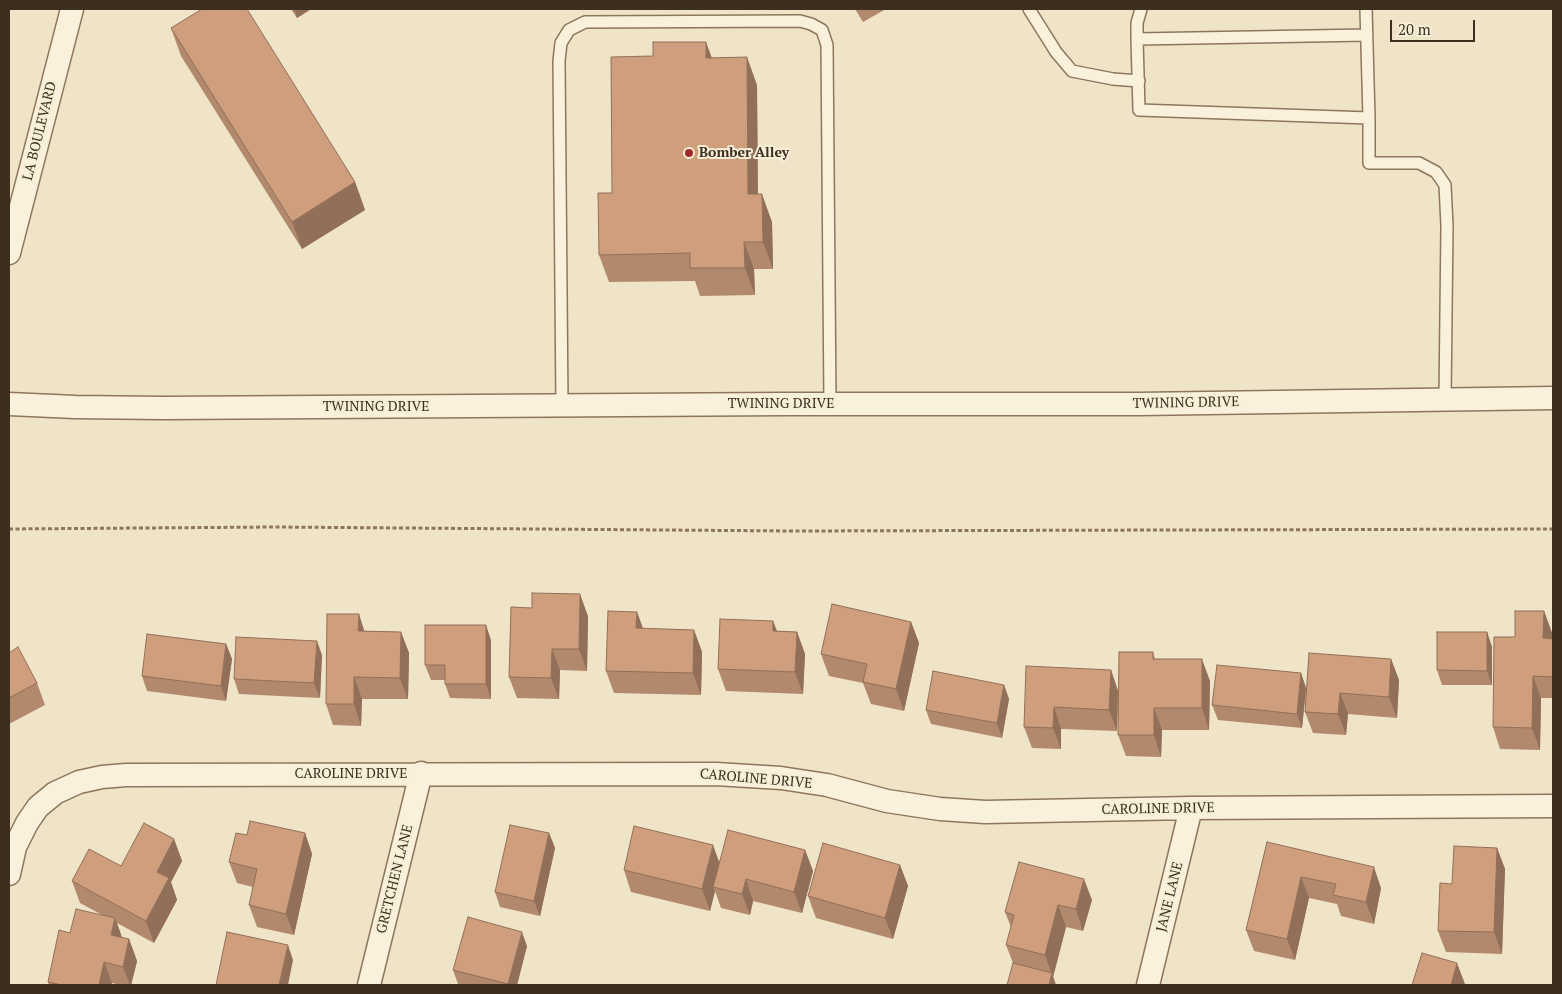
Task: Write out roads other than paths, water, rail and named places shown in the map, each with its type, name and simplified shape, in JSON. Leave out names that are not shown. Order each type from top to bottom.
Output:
[{"type":"street","name":"LA BOULEVARD","points":[[9,253],[72,9]]},
{"type":"street","name":"TWINING DRIVE","points":[[9,404],[163,408],[1139,404],[1553,398]]},
{"type":"street","name":"GRETCHEN LANE","points":[[369,985],[420,773]]},
{"type":"street","name":"CAROLINE DRIVE","points":[[9,874],[15,847],[26,823],[38,807],[55,793],[79,782],[102,777],[126,775],[706,774],[781,778],[828,786],[887,801],[940,809],[985,812],[1192,808],[1553,806]]},
{"type":"street","name":"JANE LANE","points":[[1148,985],[1192,808]]},
{"type":"lane","points":[[1029,9],[1056,52],[1072,71],[1112,79],[1139,81]]},
{"type":"lane","points":[[1141,9],[1137,23],[1139,110],[1369,118]]},
{"type":"lane","points":[[1366,9],[1369,163],[1419,163],[1436,172],[1444,185],[1447,226],[1445,399]]},
{"type":"lane","points":[[562,406],[559,61],[561,43],[569,30],[584,22],[800,21],[822,30],[827,45],[830,404]]},
{"type":"lane","points":[[1137,39],[1367,35]]},
{"type":"place","name":"Bomber Alley","points":[[689,153]]}]
